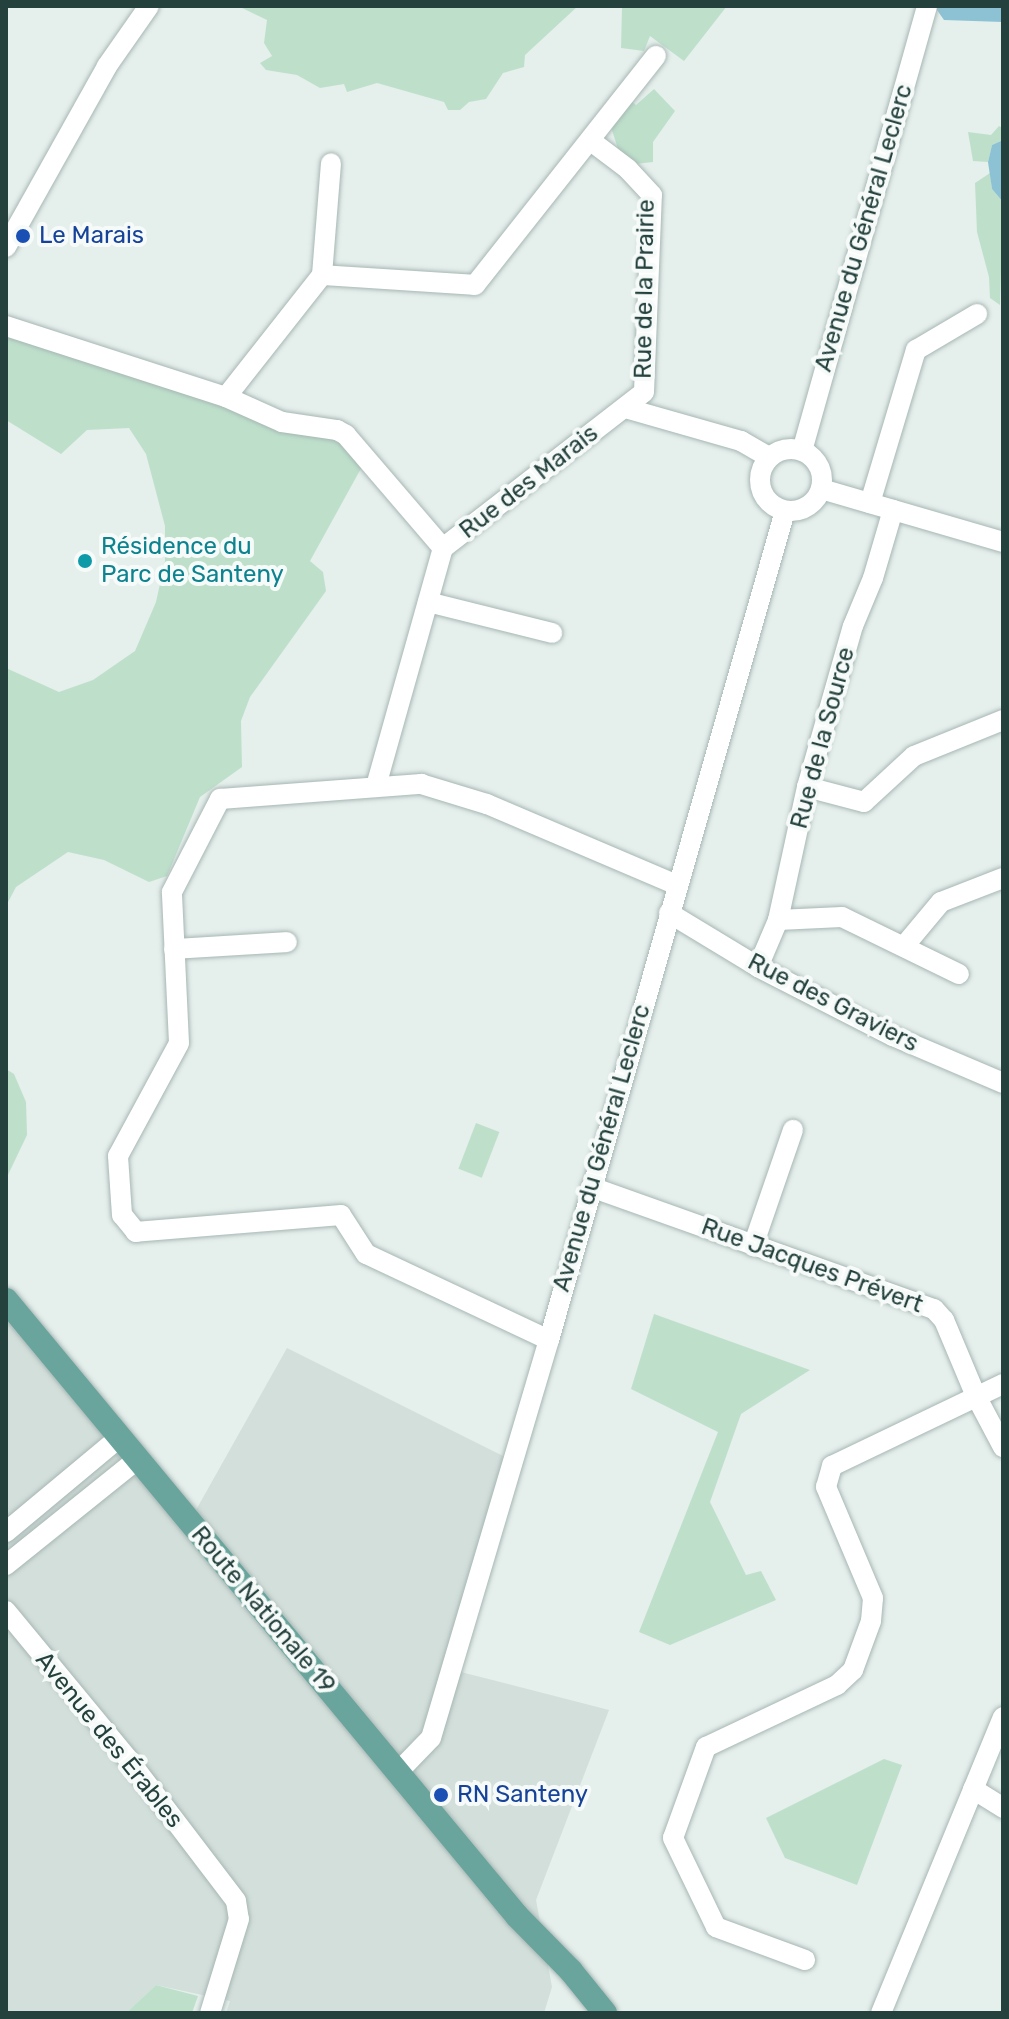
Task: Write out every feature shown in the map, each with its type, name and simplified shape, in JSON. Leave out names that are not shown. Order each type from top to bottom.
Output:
[{"type":"main road","name":"Route Nationale 19","points":[[6,1300],[520,1920],[571,1971],[605,2013]]},
{"type":"main road","name":"Route Nationale 19","points":[[520,1920],[544,1959],[587,2013]]},
{"type":"street","points":[[7,248],[107,66],[149,6]]},
{"type":"street","name":"Avenue du Général Leclerc","points":[[802,451],[927,6]]},
{"type":"street","points":[[322,275],[475,285],[656,56]]},
{"type":"street","name":"Rue de la Prairie","points":[[591,141],[628,169],[652,195],[644,392],[625,408]]},
{"type":"street","points":[[226,397],[322,275],[331,163]]},
{"type":"street","points":[[870,503],[916,350],[977,314]]},
{"type":"street","name":"Rue des Marais","points":[[7,325],[226,397],[282,422],[337,430],[346,435],[443,548],[625,408]]},
{"type":"street","points":[[625,408],[741,441],[769,457]]},
{"type":"street","points":[[785,449],[802,451],[817,463],[821,489],[807,507],[785,511],[776,508],[762,494],[760,474],[769,457],[785,449]]},
{"type":"street","points":[[821,489],[1003,542]]},
{"type":"street","name":"Rue de la Source","points":[[758,967],[778,920],[807,787],[853,626],[873,578],[893,510]]},
{"type":"street","name":"Avenue du Général Leclerc","points":[[398,1772],[431,1738],[549,1340],[785,511]]},
{"type":"street","points":[[376,786],[443,548]]},
{"type":"street","points":[[428,602],[552,633]]},
{"type":"street","points":[[807,787],[864,802],[914,756],[1003,720]]},
{"type":"street","points":[[549,1340],[366,1254],[341,1215],[136,1232],[122,1215],[118,1156],[179,1043],[172,892],[220,799],[421,784],[487,804],[677,885]]},
{"type":"street","points":[[905,945],[941,902],[1003,878]]},
{"type":"street","name":"Rue des Graviers","points":[[669,913],[758,967],[893,1036],[1003,1083]]},
{"type":"street","points":[[778,920],[842,917],[905,945],[959,974]]},
{"type":"street","points":[[174,949],[287,942]]},
{"type":"street","points":[[753,1246],[793,1130]]},
{"type":"street","name":"Rue Jacques Prévert","points":[[591,1187],[934,1309],[944,1320],[976,1396],[1003,1447]]},
{"type":"street","points":[[805,1960],[716,1927],[673,1838],[706,1747],[837,1685],[853,1670],[871,1621],[873,1598],[826,1487],[832,1466],[1003,1384]]},
{"type":"street","points":[[6,1532],[120,1437]]},
{"type":"street","points":[[6,1565],[138,1459]]},
{"type":"street","name":"Avenue des Érables","points":[[6,1611],[128,1759],[236,1901],[239,1919],[210,2013]]},
{"type":"street","points":[[881,2013],[1003,1717]]},
{"type":"street","points":[[973,1789],[1003,1808]]},
{"type":"shaded area","points":[[6,1320],[187,1526],[287,1348],[509,1459],[453,1670],[609,1710],[536,1900],[552,1987],[544,2013],[226,2013],[230,2001],[156,1985],[126,2013],[6,2013]]},
{"type":"green space","points":[[238,6],[578,6],[525,55],[524,67],[503,73],[486,99],[469,102],[460,110],[448,110],[444,102],[377,83],[347,92],[344,84],[320,88],[297,75],[266,70],[260,63],[272,56],[264,43],[267,20]]},
{"type":"green space","points":[[609,6],[727,6],[684,61],[650,36],[644,51],[621,48],[622,8]]},
{"type":"green space","points":[[654,89],[675,111],[653,142],[653,162],[635,164],[619,152],[611,127],[631,101],[636,105]]},
{"type":"green space","points":[[999,126],[1003,128],[1003,140],[992,145],[988,162],[973,161],[968,132],[991,135]]},
{"type":"green space","points":[[990,173],[992,189],[1003,202],[1000,305],[990,298],[989,277],[977,232],[975,183]]},
{"type":"green space","points":[[6,334],[344,436],[364,463],[310,561],[323,572],[326,591],[250,697],[241,721],[242,767],[200,797],[167,876],[149,882],[104,860],[68,852],[16,887],[6,906],[6,668],[59,692],[93,680],[135,651],[156,602],[165,561],[165,526],[146,454],[129,428],[87,430],[61,454],[6,420]]},
{"type":"green space","points":[[6,1069],[14,1074],[26,1102],[27,1135],[6,1179]]},
{"type":"green space","points":[[476,1123],[499,1132],[482,1178],[458,1169]]},
{"type":"green space","points":[[654,1314],[810,1370],[741,1414],[710,1502],[746,1575],[761,1571],[776,1600],[670,1645],[639,1632],[718,1432],[631,1389]]},
{"type":"green space","points":[[884,1759],[902,1765],[857,1885],[785,1858],[766,1818]]},
{"type":"green space","points":[[156,1985],[198,1996],[192,2013],[126,2013]]},
{"type":"water","points":[[899,6],[1003,6],[1003,22],[944,20],[937,10]]},
{"type":"water","points":[[1003,140],[1003,202],[992,189],[988,162],[992,145]]},
{"type":"place","name":"Le Marais","points":[[23,236]]},
{"type":"place","name":"Résidence du Parc de Santeny","points":[[85,561]]},
{"type":"place","name":"RN Santeny","points":[[441,1795]]}]
